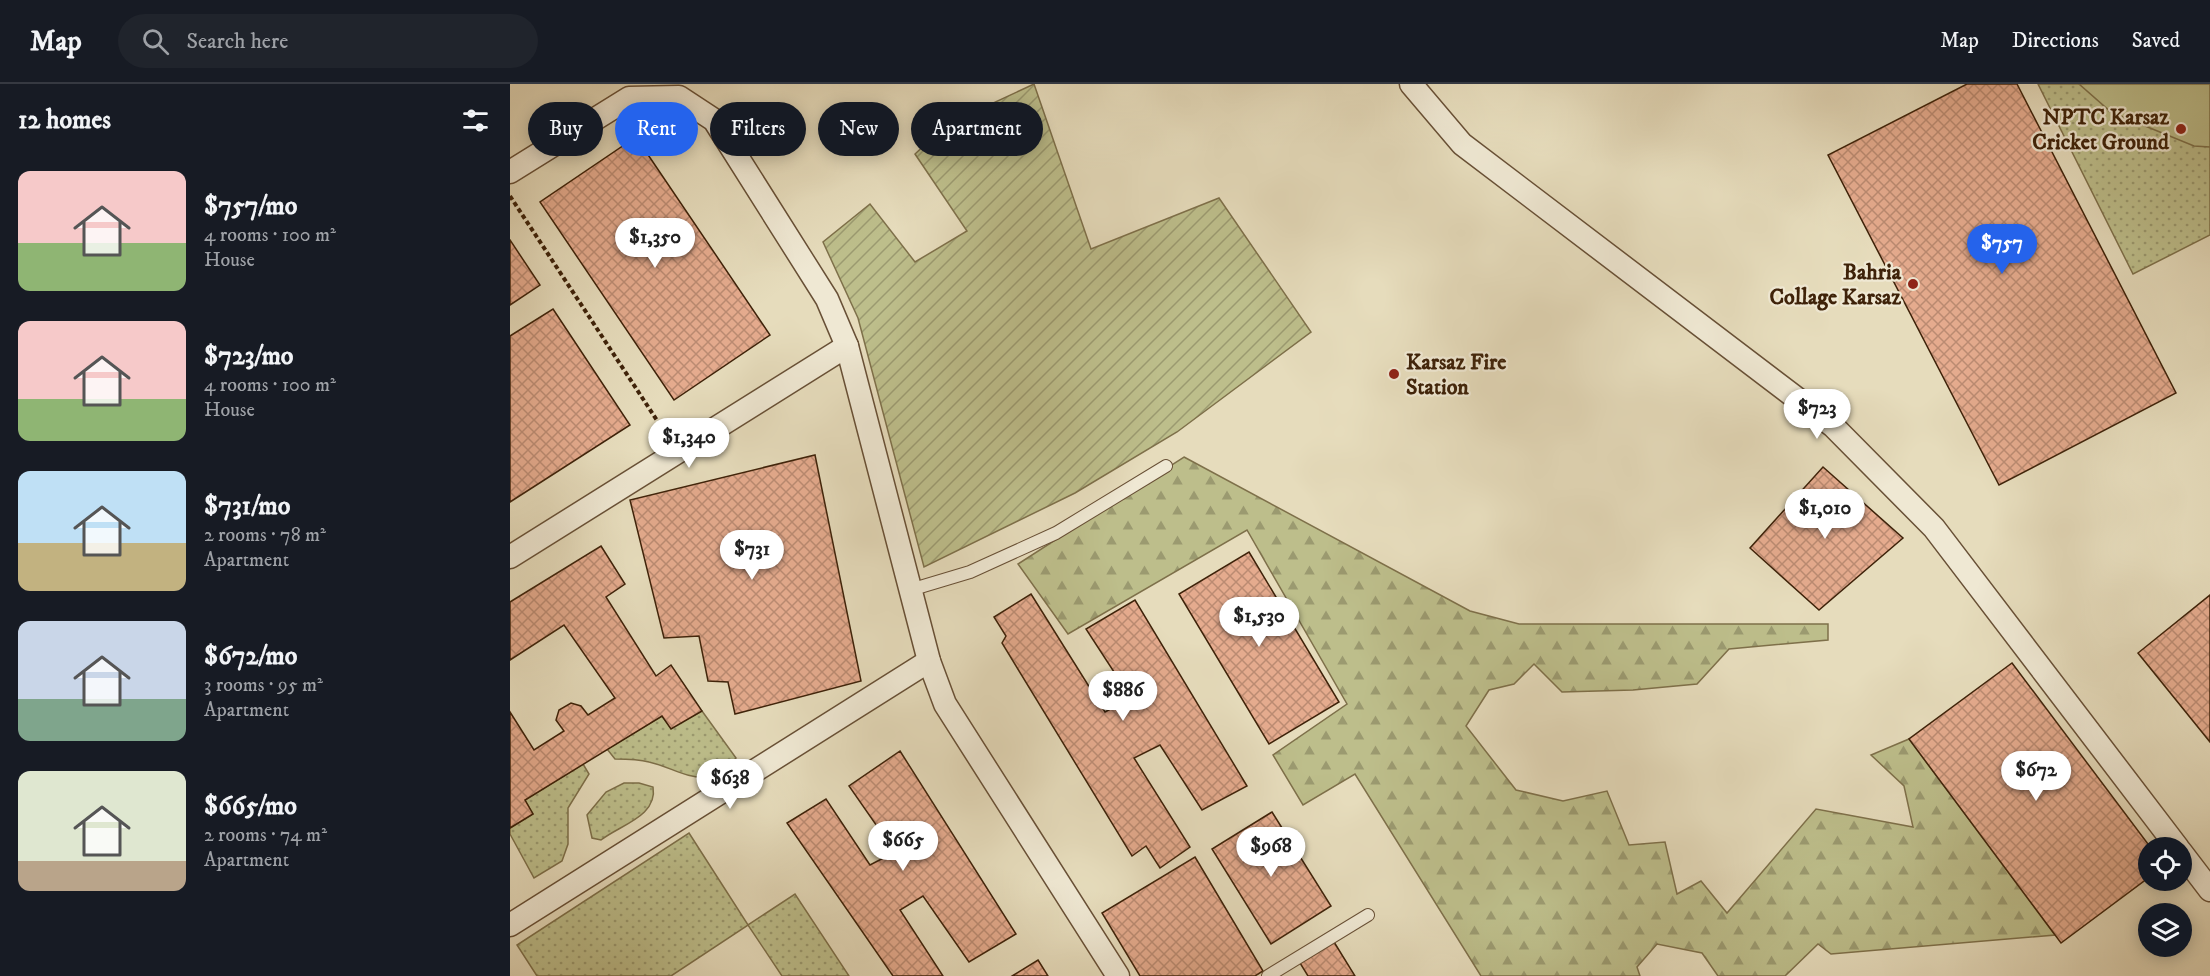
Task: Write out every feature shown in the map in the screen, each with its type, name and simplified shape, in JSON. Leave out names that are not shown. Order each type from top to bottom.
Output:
[{"type":"street","points":[[1411,84],[1462,144],[1833,426],[1934,528],[2170,837]]},
{"type":"street","points":[[510,172],[629,98],[679,97],[714,120],[827,299],[847,346],[929,661],[945,704],[1118,976]]},
{"type":"street","points":[[510,557],[847,346]]},
{"type":"street","points":[[510,925],[929,661]]},
{"type":"street","points":[[2192,866],[2210,890]]},
{"type":"lane","points":[[910,590],[970,572],[1056,533],[1166,466]]},
{"type":"lane","points":[[1268,976],[1368,915]]},
{"type":"path","points":[[510,196],[678,452]]},
{"type":"green space","points":[[1034,84],[1040,102],[995,102]]},
{"type":"green space","points":[[2038,84],[2210,84],[2210,235],[2133,274]]},
{"type":"green space","name":"NPTC Karsaz Cricket Ground","points":[[2079,84],[2210,84],[2210,147],[2194,146],[2111,112]]},
{"type":"green space","points":[[1043,110],[1091,249],[1219,198],[1311,332],[1177,432],[1075,493],[924,567],[858,318],[823,242],[870,204],[915,262],[967,231],[916,156],[1043,156]]},
{"type":"green space","points":[[1184,457],[1470,611],[1519,624],[1828,624],[1828,640],[1729,649],[1697,684],[1633,690],[1562,692],[1534,664],[1514,684],[1489,690],[1466,726],[1516,790],[1563,801],[1607,791],[1629,845],[1665,842],[1677,894],[1701,881],[1727,913],[1816,809],[1913,827],[1904,786],[1871,755],[1909,739],[2055,935],[1831,954],[1818,944],[1785,976],[1718,976],[1702,953],[1657,944],[1637,967],[1640,976],[1481,976],[1355,774],[1303,805],[1273,755],[1347,704],[1247,530],[1068,634],[1018,564]]},
{"type":"green space","points":[[702,711],[736,758],[715,775],[694,776],[645,761],[615,759],[607,749],[662,716],[671,728]]},
{"type":"green space","points":[[583,764],[589,774],[568,808],[568,844],[562,861],[534,878],[510,834],[510,828],[533,814],[525,800]]},
{"type":"green space","points":[[624,783],[639,783],[653,787],[650,805],[636,819],[601,840],[592,838],[587,815],[606,792]]},
{"type":"green space","points":[[689,833],[748,925],[671,976],[537,976],[517,945]]},
{"type":"green space","points":[[795,894],[849,976],[782,976],[748,925]]},
{"type":"building","points":[[1967,84],[2017,84],[2176,393],[1999,485],[1828,155]]},
{"type":"building","points":[[615,151],[615,156],[649,156],[770,335],[674,400],[540,202]]},
{"type":"building","points":[[510,240],[540,285],[510,305]]},
{"type":"building","points":[[553,309],[630,425],[510,502],[510,336]]},
{"type":"building","points":[[815,455],[861,681],[735,714],[728,682],[708,681],[699,636],[664,638],[630,500]]},
{"type":"building","points":[[1823,467],[1903,538],[1819,610],[1750,548]]},
{"type":"building","points":[[601,546],[625,584],[606,597],[656,676],[671,665],[702,711],[671,729],[662,716],[525,800],[533,814],[510,828],[510,712],[534,750],[564,731],[556,720],[559,710],[571,703],[581,706],[588,715],[615,698],[564,625],[510,660],[510,602]]},
{"type":"building","points":[[1249,552],[1339,702],[1269,744],[1179,594]]},
{"type":"building","points":[[1031,594],[1105,712],[1131,698],[1086,629],[1135,600],[1247,786],[1202,810],[1160,745],[1134,758],[1190,847],[1160,868],[1146,846],[1132,856],[1002,643],[1006,636],[994,617]]},
{"type":"building","points":[[2210,595],[2210,742],[2138,653]]},
{"type":"building","points":[[2012,663],[2143,837],[2138,837],[2138,885],[2061,943],[1909,739]]},
{"type":"building","points":[[900,751],[1016,934],[969,962],[923,896],[900,910],[943,976],[893,976],[787,823],[826,799],[870,865],[895,852],[849,786]]},
{"type":"building","points":[[1272,812],[1331,906],[1271,944],[1212,849]]},
{"type":"building","points":[[1195,857],[1263,971],[1255,976],[1140,976],[1102,913]]},
{"type":"building","points":[[1334,942],[1355,976],[1308,976],[1300,963]]},
{"type":"building","points":[[1038,960],[1048,976],[1012,976]]},
{"type":"place","name":"NPTC Karsaz Cricket Ground","points":[[2181,129]]},
{"type":"place","name":"Bahria Collage Karsaz","points":[[1913,284]]},
{"type":"place","name":"Karsaz Fire Station","points":[[1394,374]]}]
